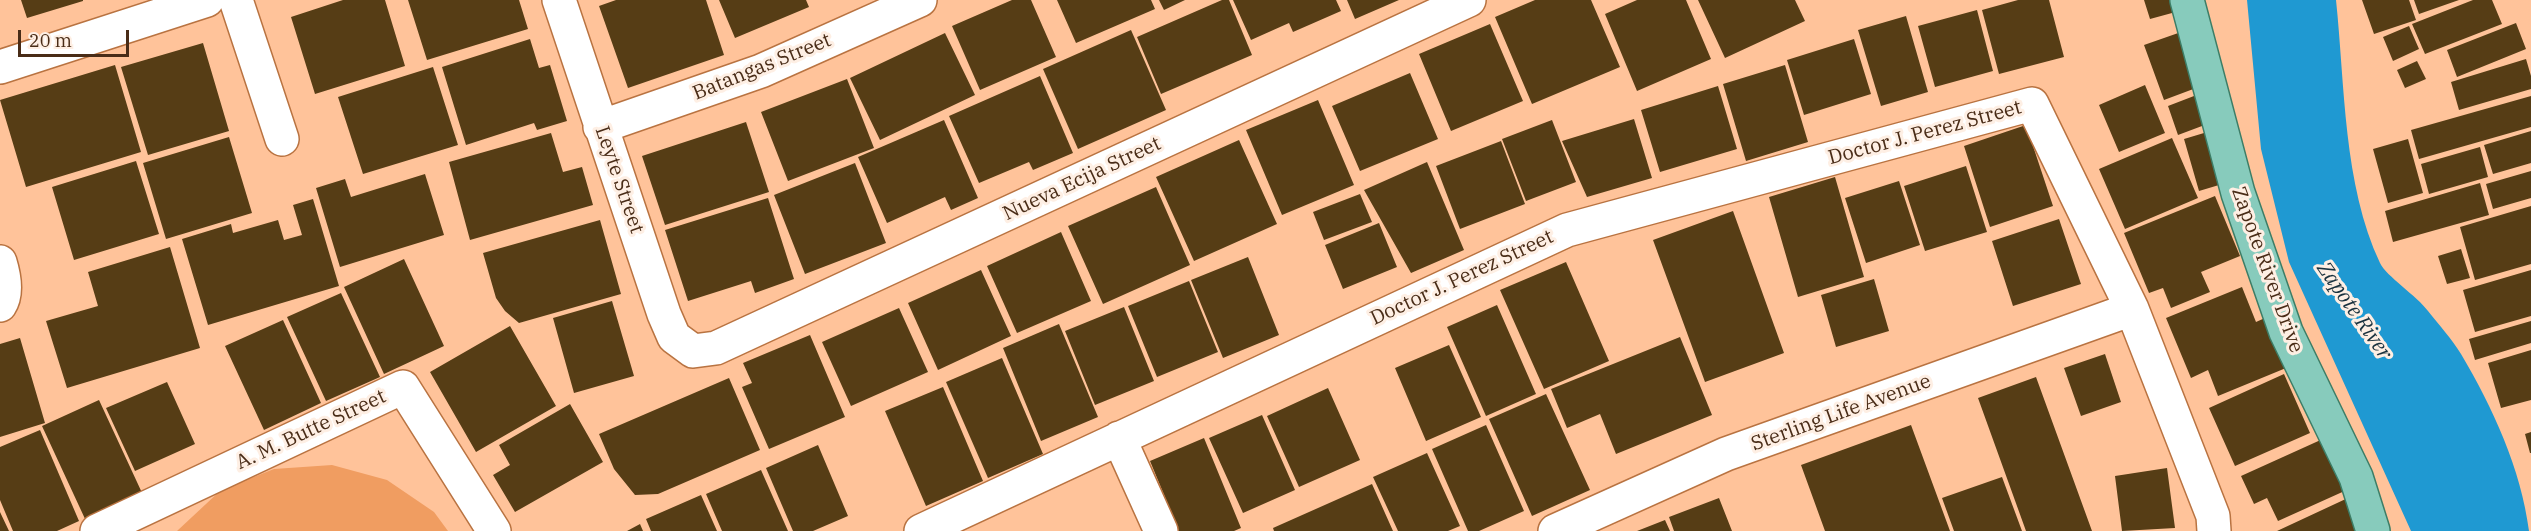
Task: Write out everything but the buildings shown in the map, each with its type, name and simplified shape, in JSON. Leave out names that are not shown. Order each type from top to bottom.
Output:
[{"type":"main road","name":"Zapote River Drive","points":[[2187,0],[2238,193],[2286,332],[2356,477],[2373,531]]},
{"type":"street","points":[[0,67],[207,0]]},
{"type":"street","points":[[237,0],[282,139]]},
{"type":"street","name":"Leyte Street","points":[[559,0],[664,314],[674,337],[693,351]]},
{"type":"street","name":"Batangas Street","points":[[600,127],[761,71],[920,0]]},
{"type":"street","name":"Nueva Ecija Street","points":[[693,351],[716,348],[1469,0]]},
{"type":"street","name":"Doctor J. Perez Street","points":[[921,531],[1566,230],[2032,104],[2132,309]]},
{"type":"street","points":[[0,262],[5,278],[3,302],[0,305]]},
{"type":"street","points":[[2132,309],[2213,516],[2214,531]]},
{"type":"street","name":"Sterling Life Avenue","points":[[1555,531],[1726,454],[2132,309]]},
{"type":"street","name":"A. M. Butte Street","points":[[97,531],[403,387],[494,531]]},
{"type":"street","points":[[1119,438],[1161,531]]},
{"type":"shaded area","points":[[332,465],[387,480],[434,512],[448,531],[177,531],[221,490],[274,469]]},
{"type":"water","name":"Zapote River","points":[[2247,0],[2336,0],[2347,134],[2359,201],[2368,233],[2383,268],[2428,311],[2454,343],[2473,375],[2494,417],[2512,462],[2520,485],[2529,531],[2411,531],[2289,262],[2261,149]]}]
